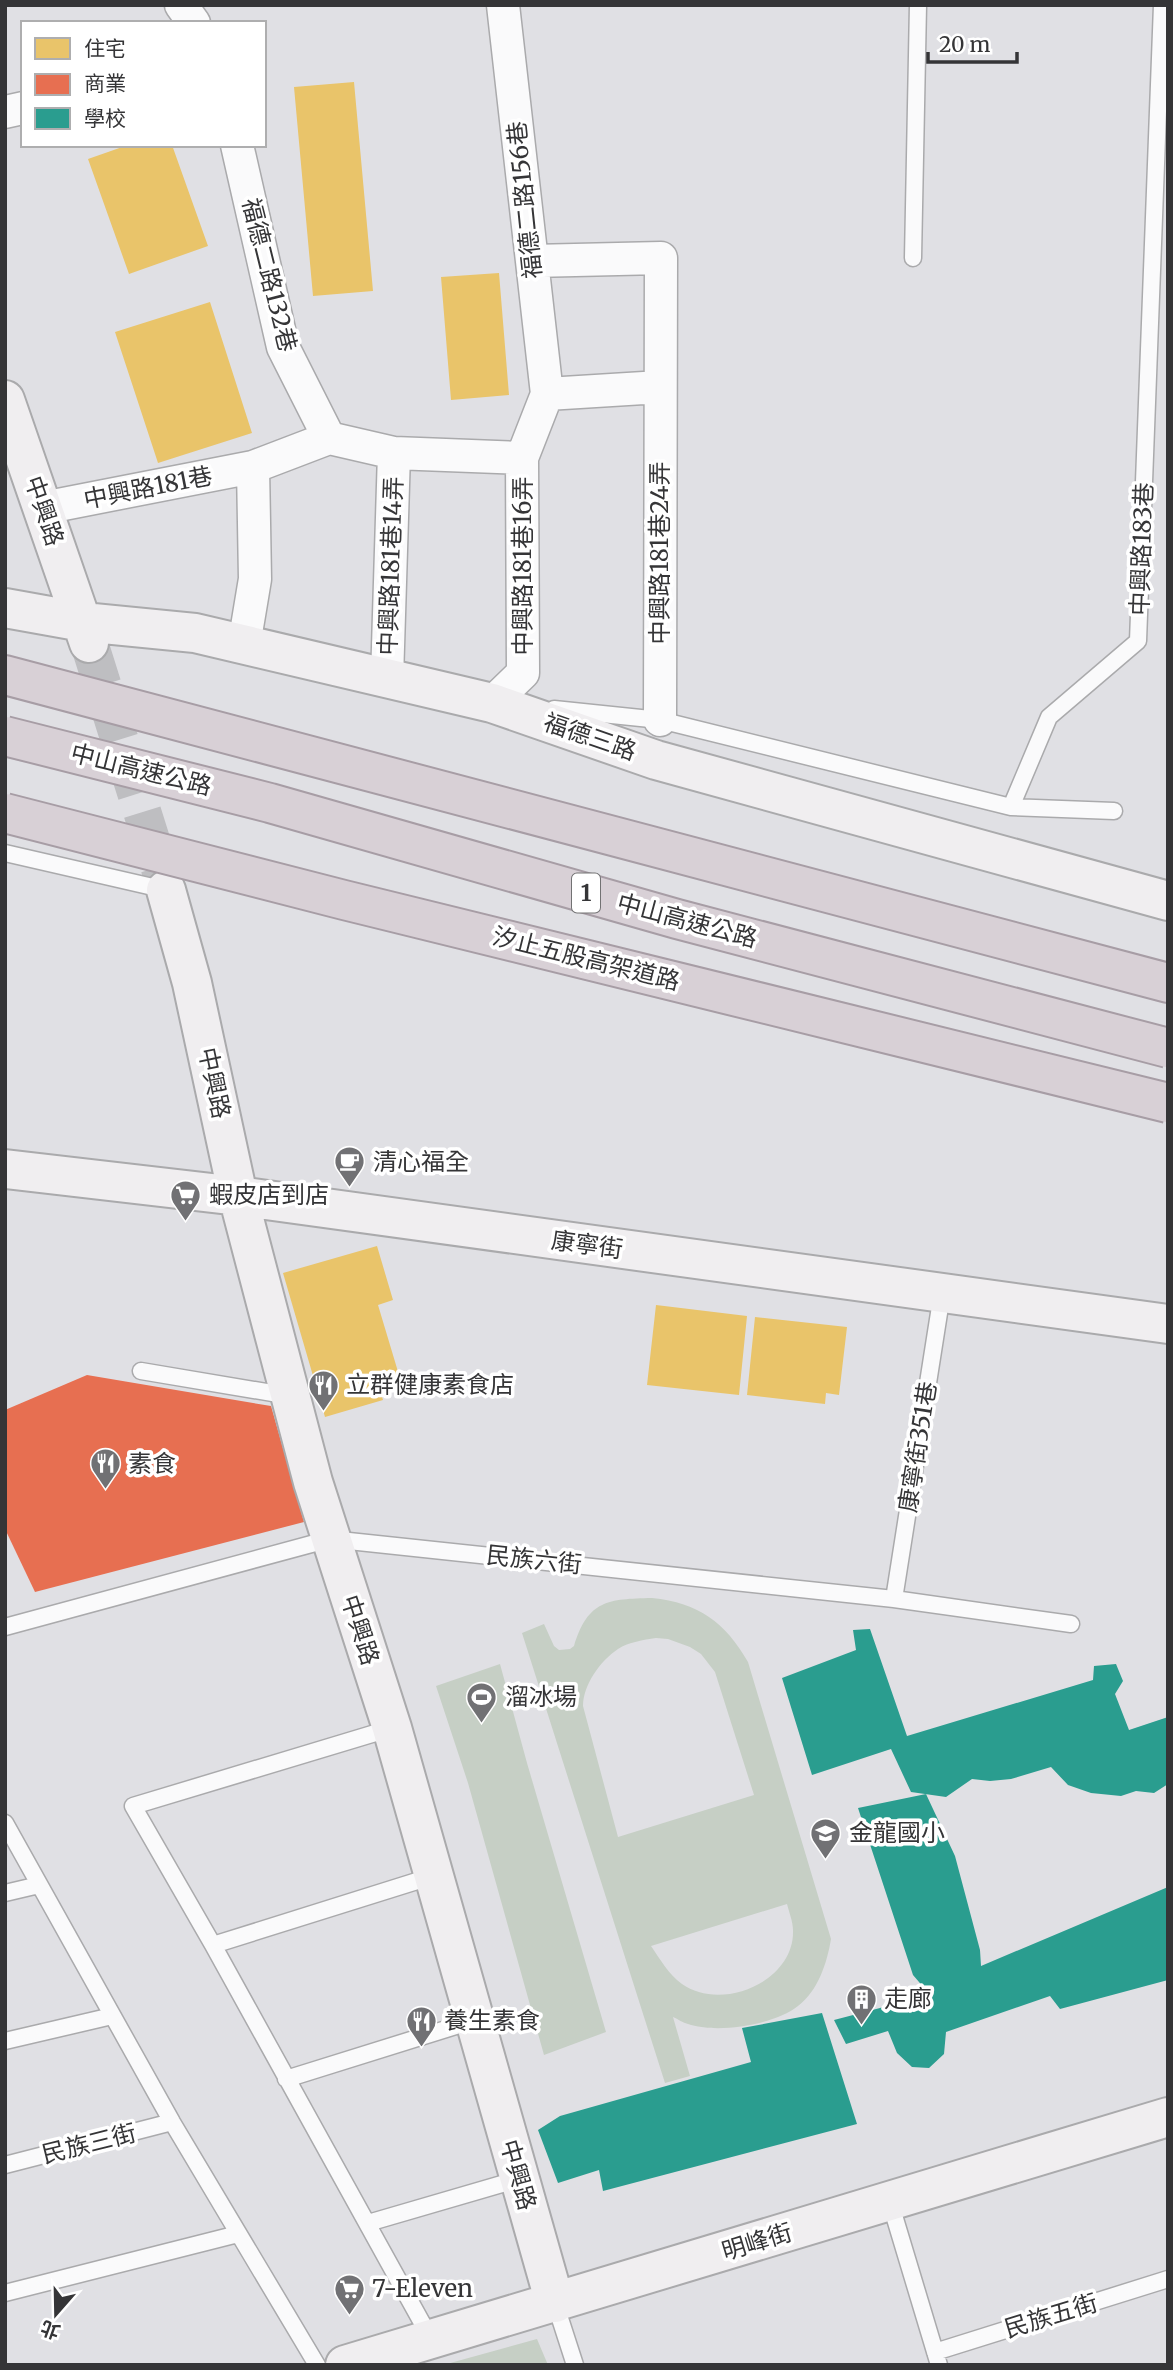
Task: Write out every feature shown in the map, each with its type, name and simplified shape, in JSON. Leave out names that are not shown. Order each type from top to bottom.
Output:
[{"type":"highway","points":[[5,675],[1168,983]]},
{"type":"highway","name":"中山高速公路","points":[[5,736],[270,803],[677,919],[1168,1048]]},
{"type":"highway","name":"汐止五股高架道路","points":[[5,813],[1168,1103]]},
{"type":"street","points":[[181,5],[193,21]]},
{"type":"street","name":"福德二路156巷","points":[[503,5],[547,394]]},
{"type":"street","name":"福德二路132巷","points":[[237,147],[283,347],[329,438]]},
{"type":"street","name":"中興路181巷24弄","points":[[532,261],[661,258],[660,720]]},
{"type":"street","points":[[329,438],[394,453],[522,458],[547,394],[660,387]]},
{"type":"street","name":"中興路","points":[[5,400],[87,636]]},
{"type":"street","name":"中興路181巷","points":[[43,508],[253,467],[329,438]]},
{"type":"street","name":"中興路181巷14弄","points":[[387,679],[394,453]]},
{"type":"street","name":"中興路181巷16弄","points":[[492,703],[523,673],[522,458]]},
{"type":"street","points":[[244,645],[256,579],[253,467]]},
{"type":"street","name":"福德三路","points":[[5,608],[87,636],[195,634],[492,703],[656,760],[1168,901]]},
{"type":"street","name":"中興路","points":[[166,890],[192,983],[238,1196],[290,1396],[330,1539],[392,1728],[555,2303]]},
{"type":"street","name":"康寧街","points":[[5,1169],[238,1196],[1168,1324]]},
{"type":"street","name":"明峰街","points":[[345,2365],[1168,2117]]},
{"type":"lane","points":[[913,258],[918,5]]},
{"type":"lane","name":"中興路183巷","points":[[1011,807],[1049,716],[1138,641],[1162,5]]},
{"type":"lane","points":[[492,703],[660,720],[1011,807],[1114,811]]},
{"type":"lane","points":[[5,853],[166,890]]},
{"type":"lane","name":"康寧街351巷","points":[[894,1599],[942,1294]]},
{"type":"lane","points":[[141,1371],[290,1396]]},
{"type":"lane","name":"民族六街","points":[[5,1627],[330,1539],[894,1599],[1071,1624]]},
{"type":"lane","points":[[392,1728],[132,1806],[213,1945],[431,2339]]},
{"type":"lane","points":[[5,1823],[172,2123],[317,2365]]},
{"type":"lane","points":[[213,1945],[433,1876]]},
{"type":"lane","points":[[5,1893],[39,1885]]},
{"type":"lane","points":[[5,2040],[112,2016]]},
{"type":"lane","points":[[286,2079],[475,2020]]},
{"type":"lane","name":"民族三街","points":[[5,2165],[172,2123]]},
{"type":"lane","points":[[368,2223],[519,2179]]},
{"type":"lane","name":"民族五街","points":[[890,2202],[937,2359],[1168,2279]]},
{"type":"lane","points":[[5,2293],[237,2234]]},
{"type":"lane","name":"中興路","points":[[555,2303],[575,2365]]},
{"type":"shaded area","points":[[652,1598],[684,1604],[709,1617],[730,1636],[748,1662],[831,1939],[816,1985],[805,2000],[788,2013],[760,2023],[729,2028],[700,2027],[673,2017],[690,2076],[665,2083],[522,1633],[544,1624],[554,1646],[559,1650],[570,1649],[574,1646],[586,1619],[602,1605],[623,1599]],"holes":[[[656,1638],[668,1639],[690,1647],[701,1654],[715,1672],[754,1795],[618,1837],[583,1706],[584,1698],[594,1674],[611,1654],[627,1645]],[[787,1904],[793,1930],[790,1948],[782,1964],[769,1977],[753,1987],[735,1993],[716,1995],[698,1992],[682,1984],[651,1946]]]},
{"type":"shaded area","points":[[500,1664],[606,2032],[544,2055],[468,1783],[436,1686]]},
{"type":"shaded area","points":[[537,2339],[548,2365],[443,2365]]},
{"type":"building: 住宅","points":[[354,82],[373,291],[313,296],[294,87]]},
{"type":"building: 住宅","points":[[122,147],[173,147],[208,246],[129,274],[88,159]]},
{"type":"building: 住宅","points":[[499,273],[509,395],[451,400],[441,277]]},
{"type":"building: 住宅","points":[[210,302],[252,433],[158,463],[115,332]]},
{"type":"building: 住宅","points":[[377,1246],[393,1300],[378,1305],[399,1375],[377,1382],[383,1400],[325,1417],[283,1273]]},
{"type":"building: 住宅","points":[[656,1305],[747,1316],[739,1395],[647,1385]]},
{"type":"building: 住宅","points":[[755,1317],[847,1327],[839,1395],[826,1393],[825,1404],[747,1395]]},
{"type":"building: 商業","points":[[87,1375],[271,1406],[304,1522],[35,1592],[5,1529],[5,1410]]},
{"type":"building: 學校","points":[[870,1629],[907,1736],[1093,1680],[1094,1666],[1116,1664],[1123,1681],[1115,1694],[1129,1730],[1168,1717],[1168,1784],[1154,1793],[1136,1791],[1121,1796],[1091,1793],[1068,1785],[1051,1767],[1011,1779],[972,1779],[946,1797],[911,1792],[891,1749],[812,1775],[782,1678],[856,1650],[853,1630]]},
{"type":"building: 學校","points":[[926,1794],[955,1856],[980,1950],[981,1966],[1168,1887],[1168,1980],[1060,2009],[1050,1996],[946,2032],[944,2054],[929,2068],[912,2067],[897,2053],[888,2031],[846,2044],[834,2020],[880,2008],[925,1989],[913,1975],[858,1808]]},
{"type":"building: 學校","points":[[822,2013],[857,2124],[603,2191],[599,2170],[558,2183],[538,2130],[560,2116],[751,2062],[742,2028]]},
{"type":"tunnel","points":[[91,649],[163,878]]},
{"type":"place","name":"清心福全","points":[[350,1189]]},
{"type":"place","name":"蝦皮店到店","points":[[186,1222]]},
{"type":"place","name":"立群健康素食店","points":[[323,1412]]},
{"type":"place","name":"素食","points":[[105,1491]]},
{"type":"place","name":"溜冰場","points":[[482,1724]]},
{"type":"place","name":"金龍國小","points":[[826,1860]]},
{"type":"place","name":"走廊","points":[[861,2026]]},
{"type":"place","name":"養生素食","points":[[421,2048]]},
{"type":"place","name":"7-Eleven","points":[[349,2316]]}]
